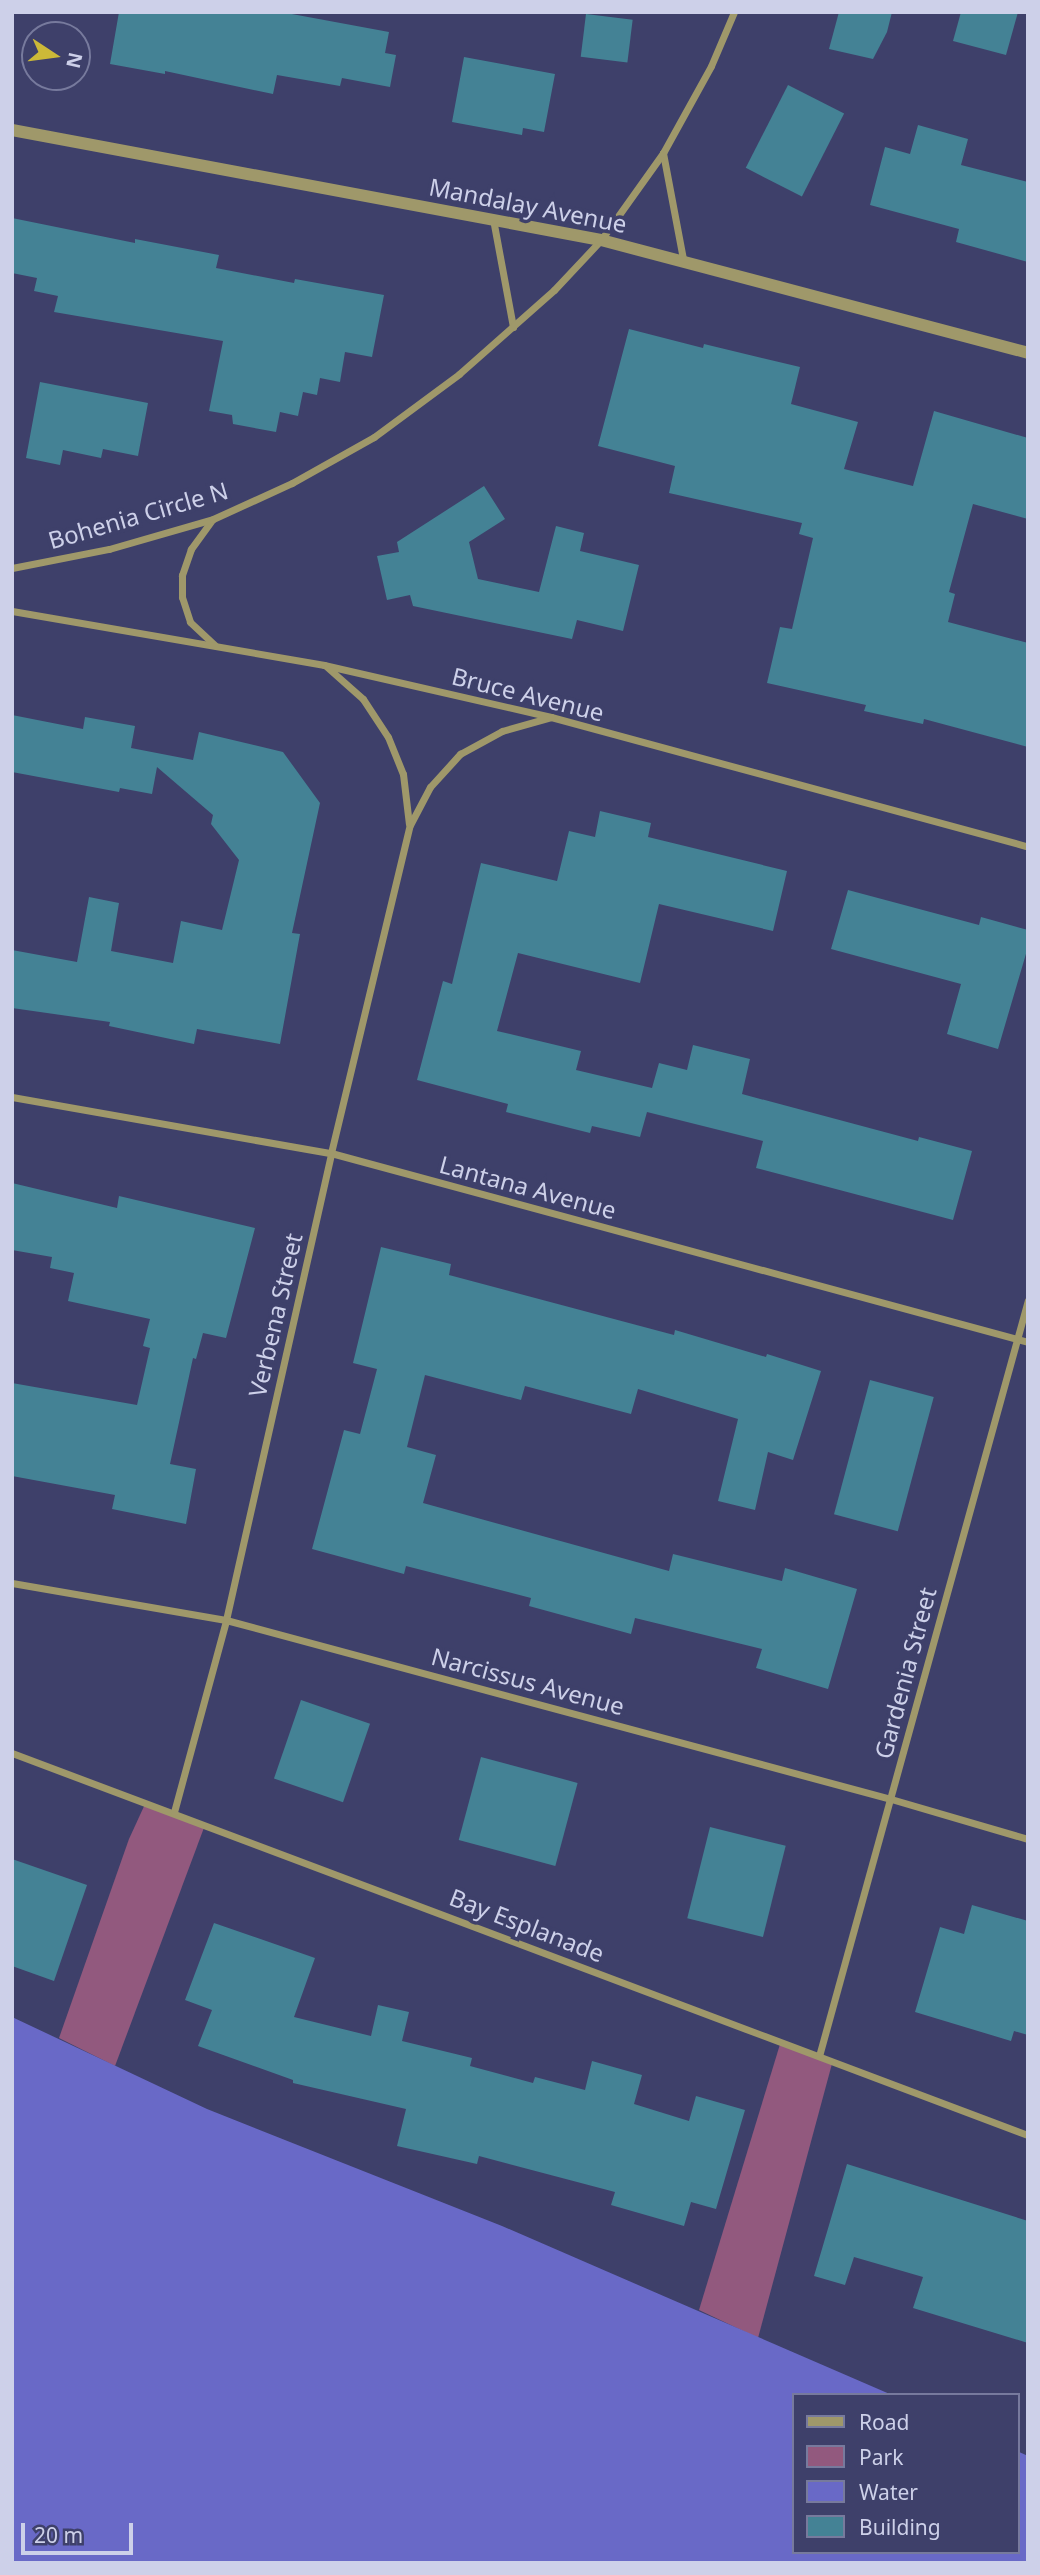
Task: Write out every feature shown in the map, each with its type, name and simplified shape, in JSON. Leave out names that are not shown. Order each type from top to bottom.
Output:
[{"type":"street","points":[[683,259],[663,153],[711,66],[734,12]]},
{"type":"street","name":"Mandalay Avenue","points":[[12,130],[601,240],[683,259],[1028,354]]},
{"type":"street","name":"Bohenia Circle N","points":[[12,568],[109,549],[213,519],[292,483],[374,437],[459,374],[513,327],[601,240],[663,153]]},
{"type":"street","points":[[493,219],[513,327]]},
{"type":"street","points":[[213,519],[191,549],[182,575],[181,597],[190,622],[215,646]]},
{"type":"street","name":"Bruce Avenue","points":[[12,611],[324,664],[551,717],[1028,847]]},
{"type":"street","name":"Verbena Street","points":[[324,664],[363,699],[388,737],[403,774],[410,825]]},
{"type":"street","name":"Verbena Street","points":[[174,1812],[226,1620],[331,1153],[410,825],[430,787],[460,754],[502,732],[551,717]]},
{"type":"street","name":"Lantana Avenue","points":[[12,1097],[331,1153],[1028,1342]]},
{"type":"street","name":"Gardenia Street","points":[[819,2056],[1028,1300]]},
{"type":"street","name":"Narcissus Avenue","points":[[12,1583],[226,1620],[891,1799],[1028,1839]]},
{"type":"street","name":"Bay Esplanade","points":[[12,1754],[174,1812],[1028,2136]]},
{"type":"green space","points":[[146,1802],[205,1825],[115,2066],[59,2038],[129,1839]]},
{"type":"green space","points":[[781,2041],[833,2060],[758,2338],[699,2310]]},
{"type":"water","points":[[12,2017],[207,2109],[502,2226],[887,2393],[792,2393],[792,2554],[1019,2554],[1019,2452],[1028,2456],[1028,2563],[12,2563]]},
{"type":"building","points":[[119,12],[281,12],[389,32],[385,53],[396,55],[390,87],[342,78],[340,86],[277,75],[273,94],[165,71],[165,74],[110,64]]},
{"type":"building","points":[[839,12],[892,12],[887,32],[873,59],[829,49]]},
{"type":"building","points":[[961,12],[1018,12],[1006,55],[953,41]]},
{"type":"building","points":[[586,14],[633,20],[627,62],[581,57]]},
{"type":"building","points":[[464,57],[555,74],[544,132],[523,128],[522,135],[452,122]]},
{"type":"building","points":[[788,85],[844,114],[802,196],[746,168]]},
{"type":"building","points":[[918,125],[968,139],[961,165],[1028,182],[1028,262],[956,242],[959,229],[870,205],[885,147],[910,154]]},
{"type":"building","points":[[12,218],[135,243],[135,239],[219,255],[216,268],[294,283],[295,279],[384,295],[372,357],[345,352],[340,382],[320,378],[317,395],[303,392],[298,416],[280,412],[276,432],[233,424],[232,415],[209,411],[223,341],[54,312],[58,296],[34,291],[37,278],[12,273]]},
{"type":"building","points":[[629,329],[703,348],[704,344],[800,367],[791,404],[858,422],[844,469],[913,486],[934,411],[1028,438],[1028,519],[973,504],[949,592],[955,594],[948,622],[1028,643],[1028,747],[924,719],[923,724],[864,711],[866,705],[767,683],[780,627],[792,629],[813,538],[799,534],[802,523],[669,493],[675,466],[598,446]]},
{"type":"building","points":[[40,382],[148,403],[138,456],[103,449],[101,458],[63,450],[60,465],[26,458]]},
{"type":"building","points":[[484,486],[505,519],[469,542],[478,579],[539,592],[556,526],[584,533],[580,551],[639,565],[623,631],[577,620],[572,639],[413,606],[410,595],[387,600],[377,556],[399,552],[397,542]]},
{"type":"building","points":[[12,715],[83,729],[85,717],[135,726],[131,748],[193,760],[199,732],[283,752],[320,803],[292,933],[300,934],[280,1044],[197,1029],[194,1044],[109,1026],[110,1022],[12,1008],[12,950],[77,962],[89,897],[119,903],[111,951],[173,963],[181,921],[222,930],[239,860],[211,824],[213,815],[157,767],[152,794],[120,788],[119,792],[12,772]]},
{"type":"building","points":[[600,811],[651,823],[648,837],[787,871],[773,931],[659,904],[640,983],[518,953],[497,1031],[581,1051],[576,1070],[652,1088],[659,1063],[687,1070],[693,1045],[750,1059],[742,1094],[918,1141],[919,1137],[972,1151],[953,1220],[756,1168],[763,1141],[647,1112],[640,1137],[592,1126],[590,1133],[506,1112],[508,1104],[417,1080],[443,981],[452,984],[481,863],[557,881],[569,831],[595,837]]},
{"type":"building","points":[[848,890],[979,925],[981,917],[1028,930],[1028,947],[998,1049],[947,1034],[961,984],[831,949]]},
{"type":"building","points":[[12,1183],[117,1208],[119,1196],[255,1228],[226,1338],[203,1333],[196,1359],[193,1358],[170,1464],[196,1469],[186,1524],[112,1509],[115,1495],[12,1476],[12,1383],[137,1405],[150,1348],[143,1346],[150,1319],[68,1301],[74,1273],[50,1268],[52,1257],[12,1250]]},
{"type":"building","points":[[381,1247],[451,1264],[449,1275],[674,1335],[675,1330],[821,1371],[793,1460],[768,1452],[755,1510],[718,1501],[738,1419],[638,1389],[631,1414],[525,1386],[521,1400],[425,1375],[407,1447],[436,1455],[423,1503],[669,1571],[673,1554],[782,1581],[785,1568],[857,1589],[828,1689],[756,1668],[762,1649],[635,1618],[631,1634],[529,1606],[531,1598],[406,1566],[404,1574],[312,1549],[344,1430],[360,1434],[377,1369],[353,1363]]},
{"type":"building","points":[[870,1380],[934,1397],[898,1531],[834,1514]]},
{"type":"building","points":[[301,1700],[370,1724],[343,1802],[274,1778]]},
{"type":"building","points":[[481,1757],[578,1783],[555,1866],[459,1840]]},
{"type":"building","points":[[710,1827],[786,1846],[763,1937],[687,1918]]},
{"type":"building","points":[[12,1859],[87,1885],[54,1981],[12,1966]]},
{"type":"building","points":[[972,1905],[1028,1921],[1028,2035],[1014,2031],[1011,2041],[915,2012],[940,1927],[964,1934]]},
{"type":"building","points":[[214,1923],[315,1958],[294,2017],[371,2036],[378,2005],[409,2012],[402,2041],[472,2058],[470,2066],[533,2083],[535,2077],[585,2090],[592,2061],[642,2075],[634,2104],[689,2121],[696,2096],[745,2110],[716,2209],[691,2202],[684,2226],[611,2205],[615,2192],[479,2156],[477,2164],[397,2146],[406,2109],[293,2083],[293,2080],[198,2046],[212,2010],[185,2000]]},
{"type":"building","points":[[847,2164],[1028,2221],[1028,2343],[913,2308],[923,2277],[854,2257],[845,2285],[814,2276]]}]
